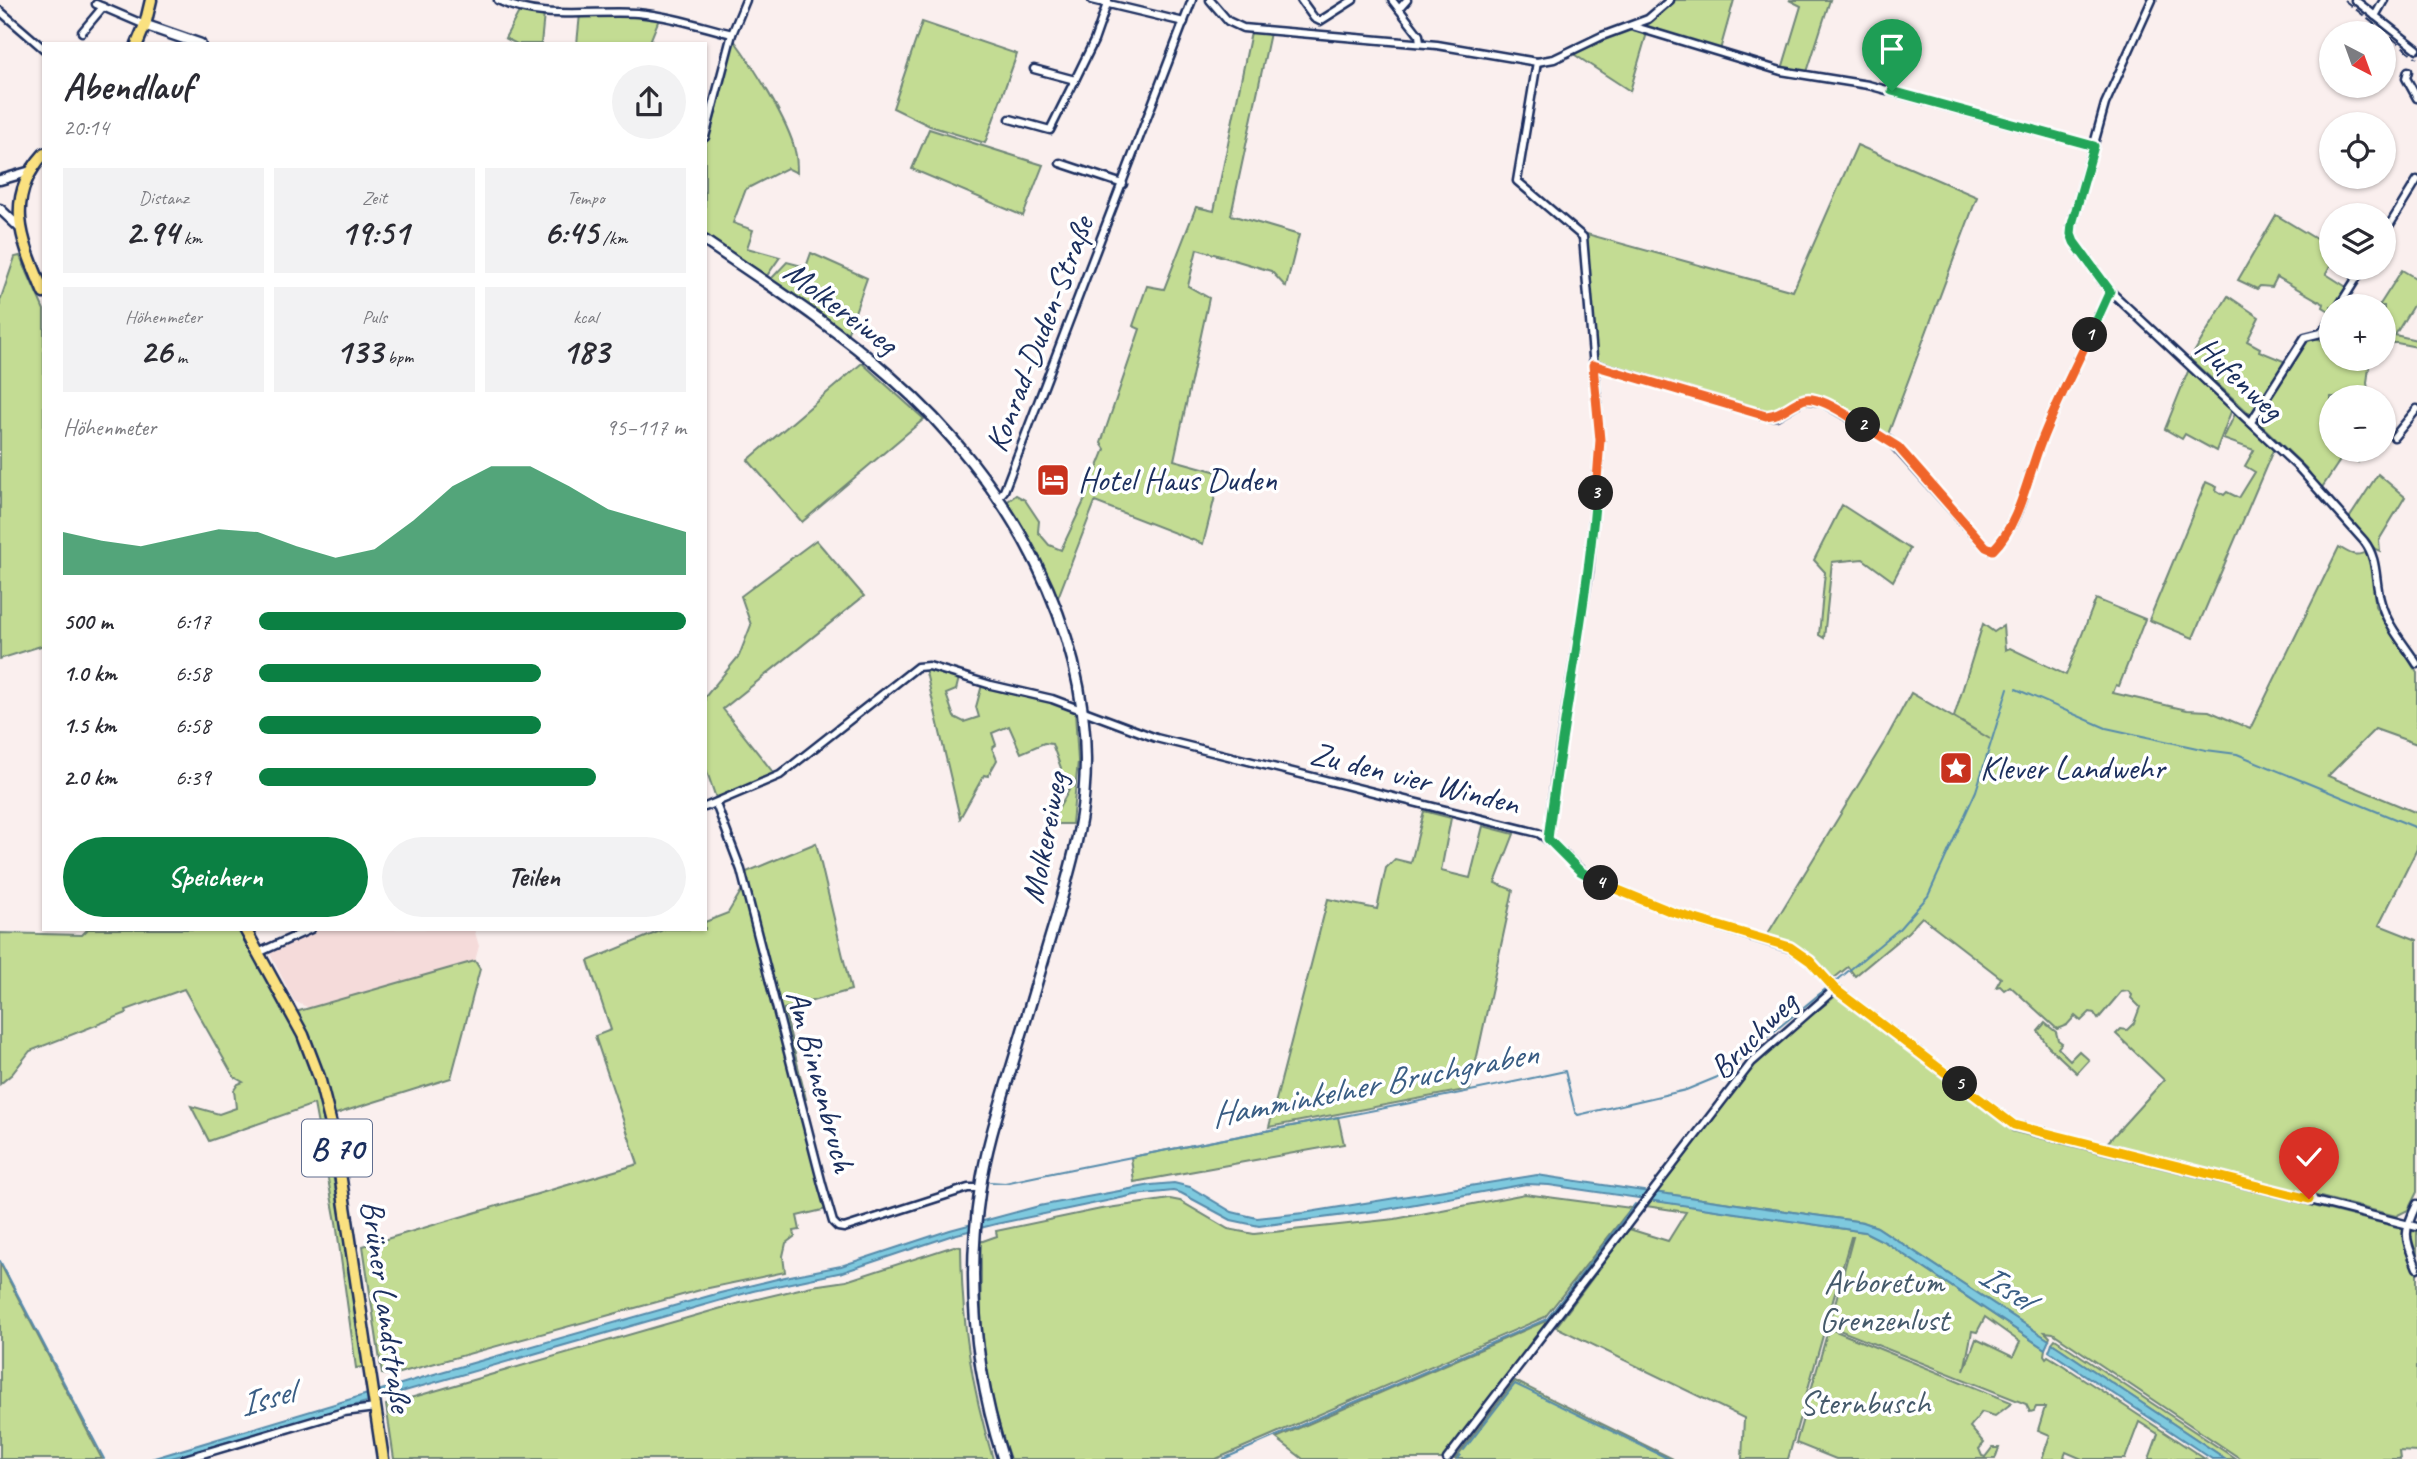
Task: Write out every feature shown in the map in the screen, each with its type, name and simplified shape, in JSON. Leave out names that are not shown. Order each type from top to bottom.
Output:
[{"type":"main road","points":[[138,42],[151,0]]},
{"type":"main road","points":[[145,25],[194,42]]},
{"type":"main road","points":[[42,157],[23,188],[19,212],[19,227],[42,288]]},
{"type":"main road","name":"Molkereiweg","points":[[707,242],[849,342],[892,377],[957,444],[997,499],[1027,547],[1049,592],[1072,655],[1083,709],[1085,738],[1085,792],[1076,846],[990,1143],[980,1188],[974,1235],[972,1281],[977,1346],[991,1420],[1003,1459]]},
{"type":"main road","name":"Brüner Landstraße","points":[[247,931],[303,1035],[328,1107],[383,1459]]},
{"type":"street","points":[[498,0],[515,7],[547,12],[623,12],[666,16],[732,34]]},
{"type":"street","points":[[707,129],[732,34],[746,0]]},
{"type":"street","points":[[1092,0],[1184,23]]},
{"type":"street","name":"Konrad-Duden-Straße","points":[[997,499],[1008,480],[1192,0]]},
{"type":"street","points":[[1210,0],[1228,21],[1243,28],[1420,43],[1537,62],[1555,59],[1602,36],[1648,19],[1670,0]]},
{"type":"street","points":[[1301,0],[1314,18],[1320,21],[1353,0]]},
{"type":"street","points":[[1392,0],[1419,35],[1420,43]]},
{"type":"street","points":[[1399,9],[1407,0]]},
{"type":"street","points":[[1593,365],[1766,416],[1776,416],[1804,399],[1822,402],[1890,441],[1986,547],[1990,550],[1997,546],[2013,521],[2042,440],[2110,291],[2074,242],[2072,224],[2105,104],[2151,0]]},
{"type":"street","points":[[2355,0],[2417,49]]},
{"type":"street","points":[[2375,16],[2384,0]]},
{"type":"street","points":[[1010,119],[1050,130],[1094,41],[1108,2]]},
{"type":"street","points":[[82,32],[100,5],[145,25]]},
{"type":"street","points":[[0,11],[42,47]]},
{"type":"street","points":[[1632,26],[1781,71],[1868,85],[2094,146]]},
{"type":"street","points":[[1537,62],[1517,181],[1583,237],[1600,440],[1589,571],[1556,771],[1548,839]]},
{"type":"street","points":[[1034,69],[1075,80]]},
{"type":"street","points":[[2408,71],[2406,78],[2417,98]]},
{"type":"street","name":"Konrad-Duden-Straße","points":[[1060,163],[1123,184]]},
{"type":"street","points":[[0,180],[31,171]]},
{"type":"street","points":[[2396,214],[2417,180]]},
{"type":"street","points":[[0,209],[19,212]]},
{"type":"street","points":[[0,209],[19,227]]},
{"type":"street","name":"Hufenweg","points":[[2110,291],[2298,467],[2369,548],[2376,565],[2379,596],[2385,615],[2417,664]]},
{"type":"street","points":[[2251,422],[2305,337],[2319,334]]},
{"type":"street","points":[[2396,435],[2417,409]]},
{"type":"street","name":"Zu den vier Winden","points":[[716,804],[780,775],[923,665],[1083,709],[1156,738],[1538,833],[1592,879],[1672,912],[1790,947],[1810,961],[1835,989]]},
{"type":"street","points":[[707,806],[716,804]]},
{"type":"street","name":"Am Binnenbruch","points":[[716,804],[741,870],[803,1113],[834,1222],[838,1227],[844,1228],[968,1188],[980,1188]]},
{"type":"street","points":[[258,953],[307,931]]},
{"type":"street","name":"Bruchweg","points":[[1447,1459],[1752,1062],[1835,989],[2014,1125],[2417,1227]]},
{"type":"street","points":[[2417,1204],[2407,1224],[2406,1240],[2417,1268]]},
{"type":"street","points":[[186,1459],[344,1412],[375,1406]]},
{"type":"shaded area","points":[[315,931],[475,931],[479,946],[475,961],[309,1008],[294,1001],[268,950]]},
{"type":"green space","points":[[1673,0],[1734,0],[1720,50],[1646,28],[1649,20]]},
{"type":"green space","points":[[1789,0],[1830,0],[1807,72],[1782,69],[1801,6]]},
{"type":"green space","points":[[520,10],[544,14],[541,42],[513,42],[505,38]]},
{"type":"green space","points":[[580,14],[659,19],[650,42],[577,42]]},
{"type":"green space","points":[[922,22],[1017,54],[985,143],[930,126],[893,108]]},
{"type":"green space","points":[[1630,28],[1647,33],[1630,91],[1572,53]]},
{"type":"green space","points":[[1251,32],[1270,33],[1231,215],[1299,235],[1286,287],[1271,271],[1197,249],[1188,286],[1209,298],[1174,460],[1221,473],[1203,544],[1095,502],[1057,600],[1008,506],[1008,501],[1016,495],[1025,500],[1039,521],[1038,532],[1049,545],[1061,550],[1105,449],[1101,443],[1140,329],[1133,326],[1147,286],[1164,289],[1196,207],[1214,211]]},
{"type":"green space","points":[[734,40],[778,109],[796,156],[797,173],[787,168],[746,189],[733,223],[753,230],[747,248],[780,257],[766,277],[707,235],[707,139]]},
{"type":"green space","points":[[929,129],[1043,165],[1023,216],[912,169]]},
{"type":"green space","points":[[1857,145],[1977,197],[1887,437],[1813,396],[1767,414],[1596,363],[1587,234],[1793,291]]},
{"type":"green space","points":[[2276,215],[2319,241],[2319,280],[2335,280],[2348,288],[2344,294],[2319,294],[2319,301],[2277,277],[2272,287],[2260,286],[2257,289],[2238,280]]},
{"type":"green space","points":[[811,253],[867,278],[847,335],[770,280],[787,262],[806,267]]},
{"type":"green space","points":[[20,256],[42,306],[42,646],[0,659],[0,301],[15,257]]},
{"type":"green space","points":[[2402,270],[2417,279],[2417,299],[2396,333],[2396,294],[2387,294]]},
{"type":"green space","points":[[2228,296],[2259,317],[2247,341],[2260,348],[2259,351],[2286,362],[2261,404],[2250,414],[2190,359]]},
{"type":"green space","points":[[2396,335],[2417,340],[2417,347],[2397,343]]},
{"type":"green space","points":[[2310,337],[2319,339],[2319,371],[2368,371],[2367,385],[2319,385],[2319,462],[2339,462],[2321,489],[2306,468],[2258,422],[2258,416],[2304,342]]},
{"type":"green space","points":[[862,363],[924,419],[802,522],[748,460]]},
{"type":"green space","points":[[2189,369],[2232,409],[2216,451],[2185,434],[2182,439],[2165,429]]},
{"type":"green space","points":[[2236,412],[2274,448],[2193,638],[2149,620],[2206,482],[2217,487],[2216,490],[2224,495],[2227,492],[2239,498],[2255,472],[2245,466],[2254,450],[2223,439]]},
{"type":"green space","points":[[2378,474],[2405,497],[2379,540],[2380,551],[2348,520]]},
{"type":"green space","points":[[1842,505],[1910,549],[1893,581],[1863,559],[1832,562],[1824,638],[1819,635],[1825,572],[1814,560]]},
{"type":"green space","points":[[816,540],[864,596],[723,709],[776,776],[719,800],[707,772],[707,695],[739,656],[751,625],[741,596]]},
{"type":"green space","points":[[2339,547],[2353,554],[2368,551],[2372,556],[2375,606],[2417,673],[2417,744],[2375,729],[2328,776],[2417,813],[2417,849],[2379,925],[2417,940],[2417,1192],[2408,1210],[2396,1216],[2107,1143],[2164,1080],[2116,1034],[2121,1029],[2127,1030],[2134,1023],[2140,1007],[2128,991],[2121,992],[2098,1019],[2090,1012],[2081,1021],[2075,1016],[2067,1025],[2057,1029],[2010,986],[2004,990],[2000,986],[1996,987],[2001,978],[1922,917],[1855,976],[1848,967],[1833,979],[1806,951],[1767,935],[1885,741],[1911,693],[1990,739],[1954,717],[1983,624],[1994,632],[2003,626],[2005,650],[2010,648],[2066,675],[2096,599],[2145,619],[2119,686],[2116,685],[2113,693],[2187,710],[2209,711],[2250,729]]},
{"type":"green space","points":[[925,668],[959,678],[956,690],[946,694],[954,717],[964,722],[979,717],[976,707],[982,685],[1049,701],[1075,712],[1078,761],[1072,824],[1050,824],[1069,790],[1054,780],[1061,768],[1052,744],[1044,743],[1021,753],[1009,726],[992,733],[996,745],[992,748],[997,760],[988,776],[984,775],[960,818]]},
{"type":"green space","points":[[1424,811],[1451,818],[1441,871],[1470,878],[1483,826],[1514,834],[1495,883],[1513,890],[1470,1089],[1269,1127],[1328,899],[1377,909],[1386,868],[1395,859],[1411,863]]},
{"type":"green space","points":[[816,843],[851,990],[784,1009],[806,1099],[796,1102],[827,1209],[797,1216],[800,1230],[794,1231],[795,1236],[786,1243],[783,1256],[785,1272],[704,1289],[392,1375],[382,1374],[363,1246],[638,1164],[595,1036],[611,1030],[588,961],[660,931],[707,931],[707,921],[728,913],[743,888],[766,983],[771,982],[744,873]]},
{"type":"green space","points":[[86,931],[239,931],[280,1001],[285,1015],[475,961],[480,969],[451,1078],[323,1118],[363,1367],[356,1368],[336,1222],[314,1104],[209,1141],[191,1106],[219,1114],[236,1108],[234,1090],[243,1082],[234,1077],[184,989],[126,1010],[127,1013],[30,1051],[12,1074],[0,1084],[0,933],[82,935]]},
{"type":"green space","points":[[1837,995],[2008,1125],[2012,1131],[2417,1232],[2417,1452],[2399,1451],[2400,1459],[2241,1459],[2053,1333],[2045,1332],[2050,1337],[2049,1340],[1877,1227],[1863,1222],[1653,1192],[1762,1055]]},
{"type":"green space","points":[[2045,1023],[2056,1032],[2062,1043],[2058,1048],[2070,1060],[2079,1051],[2089,1060],[2077,1073],[2048,1046],[2038,1031]]},
{"type":"green space","points":[[1338,1117],[1344,1144],[1134,1182],[1131,1157]]},
{"type":"green space","points":[[1525,1194],[1631,1208],[1545,1317],[1216,1459],[1010,1459],[990,1388],[981,1314],[980,1242],[997,1236],[996,1231],[1101,1209],[1170,1199],[1180,1201],[1228,1229],[1254,1234],[1395,1219]]},
{"type":"green space","name":"Arboretum Grenzenlust","points":[[1651,1200],[1865,1232],[1885,1242],[2045,1349],[2046,1358],[2048,1356],[2061,1364],[2205,1459],[2149,1459],[2158,1434],[2139,1422],[2125,1459],[2082,1459],[2066,1452],[2064,1457],[2068,1459],[2042,1459],[2050,1435],[2038,1430],[2045,1407],[2036,1407],[2030,1412],[2026,1404],[1829,1326],[1851,1237],[1788,1459],[1742,1459],[1744,1418],[1556,1327],[1629,1229],[1668,1241],[1686,1212],[1646,1206]],"holes":[[[1985,1317],[2020,1342],[2013,1357],[1976,1339],[1964,1371],[1972,1331],[1977,1332]]]},
{"type":"green space","points":[[954,1246],[961,1247],[963,1302],[969,1354],[993,1459],[394,1459],[386,1405],[732,1305],[812,1286],[846,1281]]},
{"type":"green space","points":[[1598,1254],[1600,1256],[1444,1459],[1303,1459],[1276,1438],[1546,1321]]},
{"type":"green space","points":[[0,1263],[102,1459],[0,1459]]},
{"type":"green space","name":"Sternbusch","points":[[1833,1330],[2011,1402],[1995,1416],[1982,1412],[1970,1427],[1984,1443],[1979,1449],[1982,1456],[1985,1457],[1992,1448],[1999,1448],[1995,1459],[1836,1459],[1796,1443],[1827,1334]]},
{"type":"green space","points":[[2055,1339],[2236,1459],[2226,1459],[2052,1343]]},
{"type":"green space","points":[[1515,1381],[1673,1459],[1455,1459]]},
{"type":"water","points":[[1537,1175],[1650,1192],[1645,1199],[1526,1184],[1377,1211],[1259,1226],[1231,1220],[1173,1191],[1135,1195],[953,1235],[843,1272],[753,1291],[168,1459],[151,1459],[441,1372],[716,1294],[841,1266],[950,1230],[1039,1206],[1174,1183],[1190,1187],[1232,1212],[1257,1218]]},
{"type":"water","points":[[1653,1192],[1863,1222],[1877,1227],[2049,1340],[2045,1349],[1885,1242],[1865,1232],[1648,1200]]},
{"type":"water","points":[[2052,1343],[2226,1459],[2212,1459],[2049,1351]]},
{"type":"waterway","name":"Hamminkelner Bruchgraben","points":[[1834,983],[1899,929],[1928,896],[1976,791],[2008,688]]},
{"type":"waterway","name":"Hamminkelner Bruchgraben","points":[[2016,689],[2106,728],[2206,750],[2237,754],[2417,828]]},
{"type":"waterway","name":"Hamminkelner Bruchgraben","points":[[990,1182],[1005,1183],[1565,1071],[1578,1115],[1686,1090],[1720,1076],[1828,987]]},
{"type":"waterway","points":[[1223,1459],[1547,1319],[1635,1204]]},
{"type":"waterway","points":[[0,1261],[104,1459]]},
{"type":"waterway","points":[[1464,1450],[1515,1384],[1669,1459]]},
{"type":"waterway","points":[[1457,1459],[1460,1455]]},
{"type":"railway","points":[[2344,0],[2417,58]]},
{"type":"place","name":"Hotel Haus Duden","points":[[1053,480]]},
{"type":"place","name":"Klever Landwehr","points":[[1956,768]]},
{"type":"route","points":[[1892,91],[2094,146],[2071,234],[2110,291],[2042,440],[2013,521],[1997,546],[1990,550],[1898,447],[1822,402],[1811,398],[1804,399],[1776,416],[1766,416],[1593,365],[1600,440],[1589,571],[1556,771],[1548,839],[1580,871],[1607,886],[1672,912],[1790,947],[1802,953],[1835,989],[2014,1125],[2309,1199]]},
{"type":"water label","name":"Issel","points":[[2006,1286]]},
{"type":"water label","name":"Issel","points":[[266,1398]]}]
